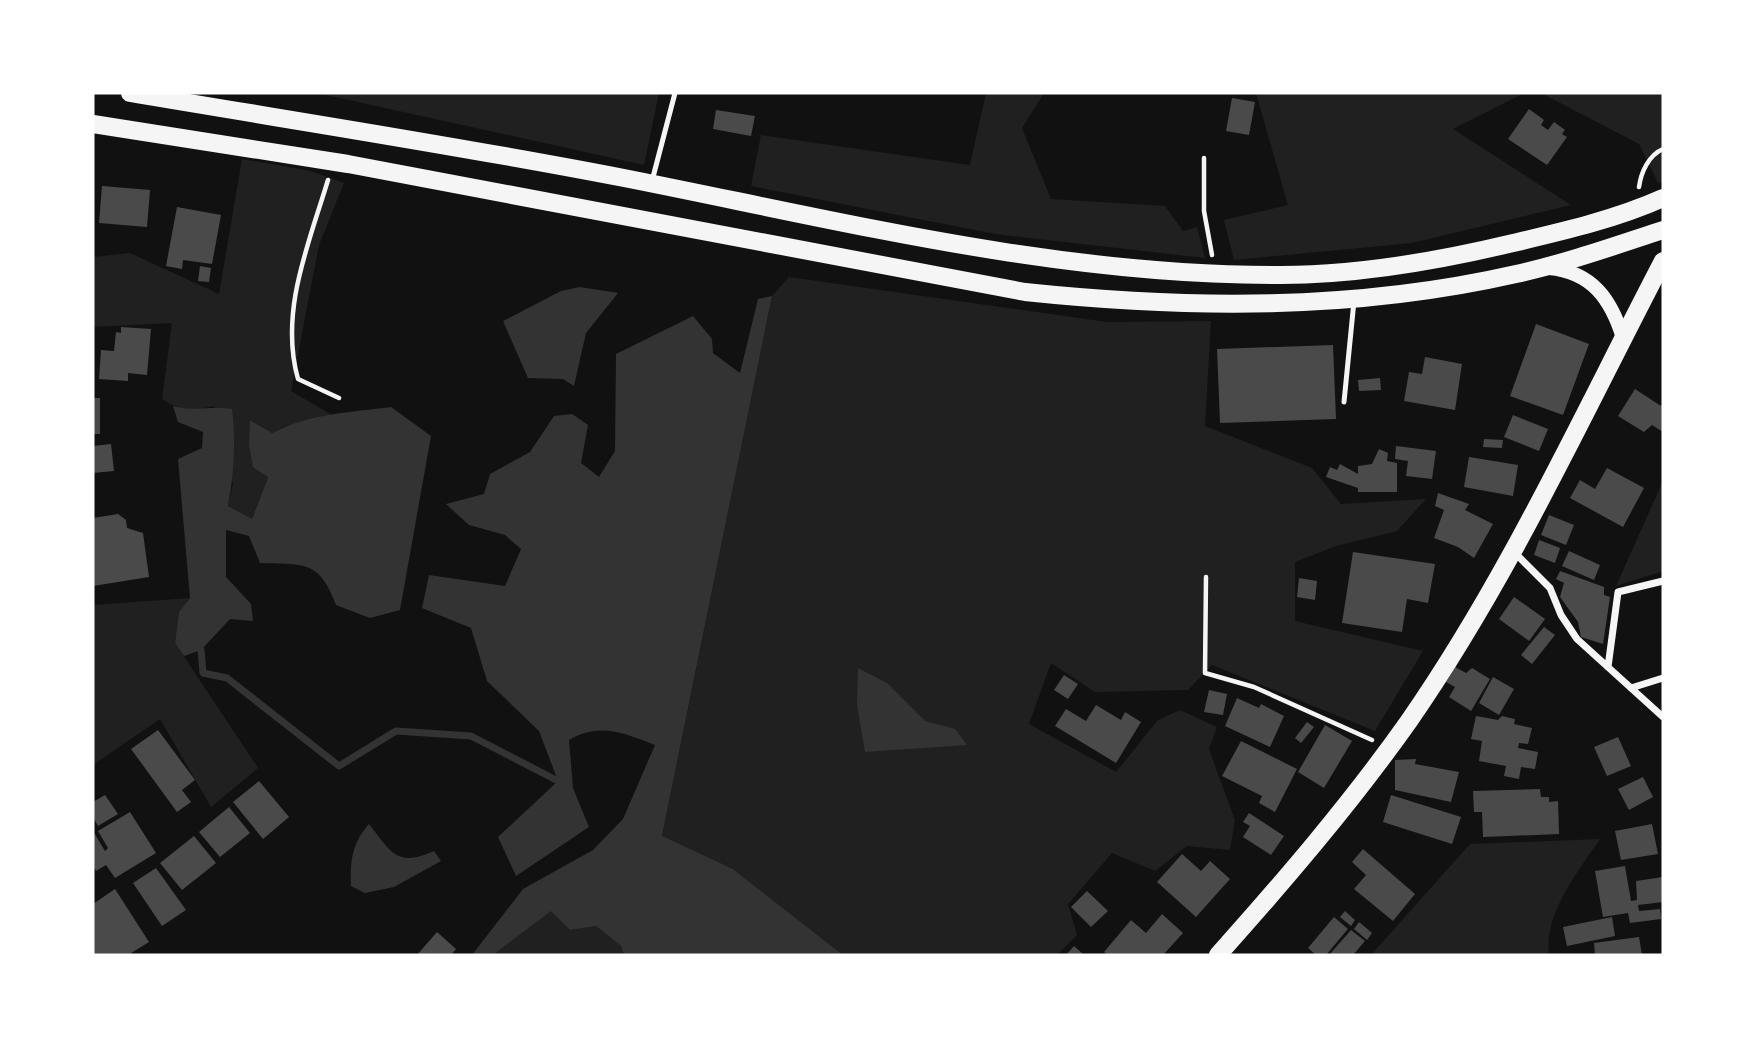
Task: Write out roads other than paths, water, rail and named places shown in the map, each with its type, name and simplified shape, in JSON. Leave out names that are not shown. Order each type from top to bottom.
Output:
[{"type":"main road","points":[[130,93],[651,184],[946,243],[1052,261],[1165,272],[1284,275],[1402,265],[1552,234],[1663,198]]},
{"type":"main road","points":[[93,124],[334,162],[1025,292],[1120,302],[1221,305],[1354,298],[1464,285],[1542,267],[1663,230]]},
{"type":"main road","points":[[1218,955],[1290,875],[1389,747],[1469,624],[1512,549],[1663,261]]},
{"type":"main road","points":[[1542,267],[1568,270],[1593,284],[1616,313],[1623,338]]},
{"type":"street","points":[[1512,549],[1550,588],[1561,615],[1577,639],[1663,717]]},
{"type":"street","points":[[1608,667],[1618,592],[1663,581]]},
{"type":"street","points":[[1631,688],[1663,678]]},
{"type":"lane","points":[[651,184],[675,93]]},
{"type":"lane","points":[[1344,402],[1354,298]]},
{"type":"waterway","points":[[201,650],[203,673],[227,678],[339,766],[396,731],[471,736],[558,781]]}]
